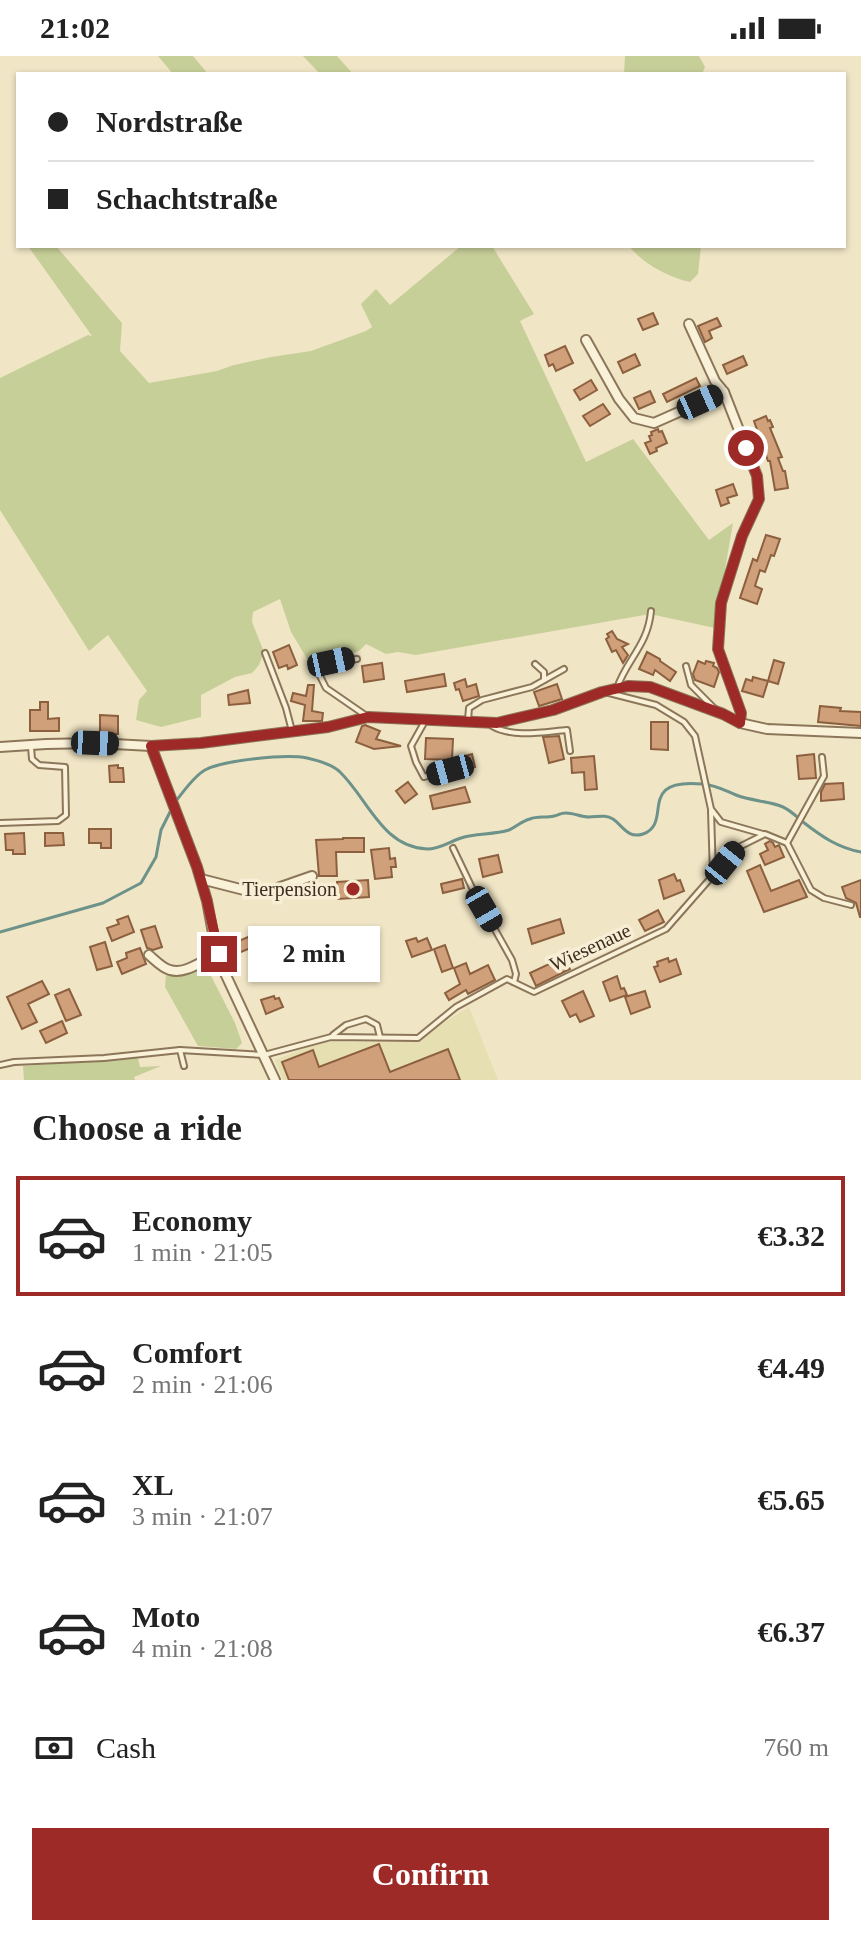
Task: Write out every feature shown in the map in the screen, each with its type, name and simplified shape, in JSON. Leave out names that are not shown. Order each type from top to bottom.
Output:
[{"type":"street","points":[[689,324],[715,381],[724,392],[757,476],[759,499],[742,536],[721,603],[718,649],[741,713],[740,723]]},
{"type":"street","points":[[586,340],[619,399],[634,418],[654,423],[724,392]]},
{"type":"street","points":[[0,747],[201,743],[328,727],[368,717],[497,723],[553,710],[628,686],[650,687],[740,723],[767,729],[861,733]]},
{"type":"street","points":[[151,746],[201,879],[223,969],[275,1080]]},
{"type":"street","points":[[201,879],[244,890],[272,890],[312,876]]},
{"type":"street","points":[[149,955],[172,971],[219,954]]},
{"type":"lane","points":[[617,688],[645,639],[651,611]]},
{"type":"lane","points":[[265,653],[292,731]]},
{"type":"lane","points":[[357,659],[322,664],[318,672],[326,688],[368,717]]},
{"type":"lane","points":[[535,664],[544,672],[544,680]]},
{"type":"lane","points":[[686,666],[691,685],[717,712]]},
{"type":"lane","points":[[468,722],[469,708],[482,700],[532,687],[564,669]]},
{"type":"lane","points":[[602,692],[656,705],[684,722],[695,736],[711,809],[713,877]]},
{"type":"lane","points":[[425,721],[411,746],[416,762],[424,777],[450,770]]},
{"type":"lane","points":[[486,722],[497,729],[520,733],[567,730],[570,751]]},
{"type":"lane","points":[[0,823],[58,821],[66,815],[65,767],[39,765],[32,759],[30,745]]},
{"type":"lane","points":[[787,843],[824,776],[822,757]]},
{"type":"lane","points":[[711,809],[721,822],[787,843],[811,890],[824,898],[851,905]]},
{"type":"lane","name":"Wiesenaue","points":[[0,1065],[180,1050],[264,1055],[331,1037],[418,1038],[456,1007],[507,979],[534,992],[666,929],[737,848],[765,834]]},
{"type":"lane","points":[[453,848],[512,960],[516,974],[514,982]]},
{"type":"lane","points":[[331,1037],[346,1025],[366,1019],[377,1025],[380,1037]]},
{"type":"lane","points":[[180,1050],[184,1066]]},
{"type":"shaded area","points":[[469,1007],[498,1080],[283,1080],[275,1060],[321,1042],[413,1042]]},
{"type":"green space","points":[[158,56],[193,56],[206,72],[171,72]]},
{"type":"green space","points":[[303,56],[337,56],[351,72],[318,72]]},
{"type":"green space","points":[[625,56],[699,56],[705,67],[703,72],[624,72]]},
{"type":"green space","points":[[29,248],[58,248],[122,323],[120,351],[149,383],[311,351],[366,331],[372,327],[361,304],[376,289],[390,305],[459,248],[493,248],[534,314],[520,321],[586,462],[633,439],[709,540],[733,523],[715,628],[650,614],[416,655],[386,654],[366,644],[359,651],[309,662],[291,632],[280,599],[253,612],[252,622],[264,652],[259,665],[252,673],[235,677],[201,695],[201,717],[161,727],[136,720],[139,700],[147,691],[108,635],[89,651],[0,510],[0,378],[88,335],[92,336]]},
{"type":"green space","points":[[631,248],[701,248],[698,274],[690,282],[673,277]]},
{"type":"green space","points":[[205,964],[235,1023],[242,1043],[236,1049],[198,1046],[165,987],[166,974],[182,973]]},
{"type":"green space","points":[[138,1058],[140,1067],[161,1066],[134,1077],[135,1080],[24,1080],[23,1066]]},
{"type":"building","points":[[653,313],[658,324],[643,330],[638,319]]},
{"type":"building","points":[[717,318],[721,326],[709,331],[712,338],[705,342],[698,326]]},
{"type":"building","points":[[565,346],[573,363],[556,371],[553,364],[549,366],[545,355]]},
{"type":"building","points":[[635,354],[640,365],[623,373],[618,362]]},
{"type":"building","points":[[743,356],[747,365],[727,374],[723,365]]},
{"type":"building","points":[[696,378],[700,386],[667,402],[663,394]]},
{"type":"building","points":[[591,380],[597,390],[580,400],[574,390]]},
{"type":"building","points":[[650,391],[655,402],[639,409],[634,398]]},
{"type":"building","points":[[603,404],[610,414],[590,426],[583,416]]},
{"type":"building","points":[[766,416],[773,427],[770,428],[782,457],[778,458],[785,471],[788,488],[775,490],[770,461],[754,421]]},
{"type":"building","points":[[658,429],[667,443],[650,454],[645,443],[651,441],[651,432]]},
{"type":"building","points":[[733,484],[737,495],[727,498],[729,503],[721,506],[716,490]]},
{"type":"building","points":[[766,535],[780,539],[765,572],[760,570],[755,586],[762,589],[757,604],[740,598],[753,559],[757,561]]},
{"type":"building","points":[[612,631],[617,639],[628,644],[622,647],[628,655],[623,663],[616,650],[612,652],[606,639]]},
{"type":"building","points":[[289,645],[297,665],[288,669],[287,665],[279,668],[273,652]]},
{"type":"building","points":[[647,652],[676,672],[670,681],[655,670],[653,675],[639,669]]},
{"type":"building","points":[[774,660],[784,663],[778,684],[768,681]]},
{"type":"building","points":[[698,661],[714,663],[719,672],[714,687],[695,680],[693,674]]},
{"type":"building","points":[[382,663],[384,679],[364,682],[362,666]]},
{"type":"building","points":[[444,674],[446,686],[407,692],[405,681]]},
{"type":"building","points":[[753,677],[768,681],[763,697],[742,691],[746,679],[752,681]]},
{"type":"building","points":[[465,679],[467,687],[476,684],[479,696],[463,701],[454,683]]},
{"type":"building","points":[[557,684],[562,699],[539,706],[534,692]]},
{"type":"building","points":[[308,685],[314,685],[312,711],[323,713],[322,721],[303,721],[305,705],[291,701],[293,693],[306,696]]},
{"type":"building","points":[[248,690],[250,703],[229,705],[228,695]]},
{"type":"building","points":[[40,702],[48,702],[48,719],[59,718],[59,731],[30,731],[30,710],[40,710]]},
{"type":"building","points":[[820,706],[861,712],[861,726],[818,722]]},
{"type":"building","points":[[100,715],[118,716],[118,734],[100,734]]},
{"type":"building","points":[[651,722],[668,722],[668,750],[651,749]]},
{"type":"building","points":[[365,725],[380,731],[376,739],[401,746],[374,749],[356,742]]},
{"type":"building","points":[[559,736],[564,759],[549,763],[543,737]]},
{"type":"building","points":[[426,738],[453,739],[452,760],[425,759]]},
{"type":"building","points":[[472,754],[475,767],[461,771],[458,758]]},
{"type":"building","points":[[814,754],[816,778],[799,779],[797,756]]},
{"type":"building","points":[[594,756],[597,789],[585,790],[584,772],[572,773],[571,758]]},
{"type":"building","points":[[118,765],[118,768],[123,768],[124,782],[110,782],[109,766]]},
{"type":"building","points":[[408,782],[417,794],[405,803],[396,791]]},
{"type":"building","points":[[843,783],[844,799],[821,801],[825,784]]},
{"type":"building","points":[[465,787],[470,802],[433,809],[430,796]]},
{"type":"building","points":[[89,829],[111,829],[111,848],[101,848],[101,843],[89,843]]},
{"type":"building","points":[[24,833],[25,854],[13,854],[13,850],[6,850],[5,834]]},
{"type":"building","points":[[45,833],[63,833],[64,845],[45,846]]},
{"type":"building","points":[[364,838],[364,852],[336,852],[337,876],[319,876],[316,840]]},
{"type":"building","points":[[770,841],[775,847],[779,845],[784,857],[765,865],[760,854],[768,850],[765,844]]},
{"type":"building","points":[[389,848],[390,859],[395,858],[396,867],[391,867],[392,877],[375,879],[371,850]]},
{"type":"building","points":[[498,855],[502,872],[483,877],[479,859]]},
{"type":"building","points":[[760,865],[771,891],[799,880],[807,897],[764,912],[747,871]]},
{"type":"building","points":[[674,874],[684,891],[664,899],[659,880]]},
{"type":"building","points":[[462,879],[464,888],[443,893],[441,884]]},
{"type":"building","name":"Tierpension","points":[[368,880],[369,897],[338,899],[337,882]]},
{"type":"building","points":[[861,880],[860,917],[856,903],[846,898],[842,887]]},
{"type":"building","points":[[658,910],[664,922],[645,931],[639,920]]},
{"type":"building","points":[[128,916],[134,932],[112,941],[107,928],[119,924],[117,920]]},
{"type":"building","points":[[560,919],[564,933],[532,944],[528,929]]},
{"type":"building","points":[[155,926],[162,947],[153,950],[147,948],[141,930]]},
{"type":"building","points":[[248,937],[253,947],[229,957],[225,947]]},
{"type":"building","points":[[416,938],[418,942],[427,938],[432,950],[412,957],[406,941]]},
{"type":"building","points":[[105,942],[112,966],[97,970],[90,947]]},
{"type":"building","points":[[445,945],[453,968],[442,972],[434,949]]},
{"type":"building","points":[[140,948],[146,964],[122,974],[117,962],[127,958],[126,953]]},
{"type":"building","points":[[564,957],[570,969],[536,986],[530,973]]},
{"type":"building","points":[[668,958],[669,962],[676,959],[681,974],[660,982],[654,967],[658,966],[657,962]]},
{"type":"building","points":[[466,963],[470,974],[488,965],[495,980],[449,1000],[445,993],[460,984],[454,968]]},
{"type":"building","points":[[617,976],[621,989],[624,988],[627,995],[610,1001],[603,982]]},
{"type":"building","points":[[42,981],[49,994],[28,1004],[37,1022],[22,1029],[7,997]]},
{"type":"building","points":[[69,989],[81,1015],[66,1021],[55,995]]},
{"type":"building","points":[[583,991],[594,1016],[580,1022],[576,1014],[570,1017],[562,1001]]},
{"type":"building","points":[[645,991],[650,1007],[631,1014],[625,997]]},
{"type":"building","points":[[274,996],[275,999],[279,998],[283,1007],[266,1014],[261,1000]]},
{"type":"building","points":[[62,1021],[67,1033],[46,1043],[40,1031]]},
{"type":"building","points":[[379,1044],[390,1072],[448,1049],[460,1080],[289,1080],[282,1062],[313,1050],[319,1067]]},
{"type":"waterway","points":[[176,801],[197,776],[214,766],[255,759],[307,758],[340,772],[377,820],[398,840],[427,849],[467,836],[509,830],[533,818],[564,813],[607,817],[633,835],[643,834],[656,821],[662,794],[669,788],[682,784],[702,784],[783,807],[830,841],[861,852]]},
{"type":"waterway","points":[[0,932],[103,903],[141,883],[156,857],[161,830],[172,808]]},
{"type":"place","name":"Tierpension","points":[[353,889]]},
{"type":"route","points":[[219,954],[197,867],[151,746],[328,727],[368,717],[497,723],[553,710],[628,686],[650,687],[740,723],[741,713],[718,649],[721,603],[742,536],[759,499],[757,476],[746,448]]}]
